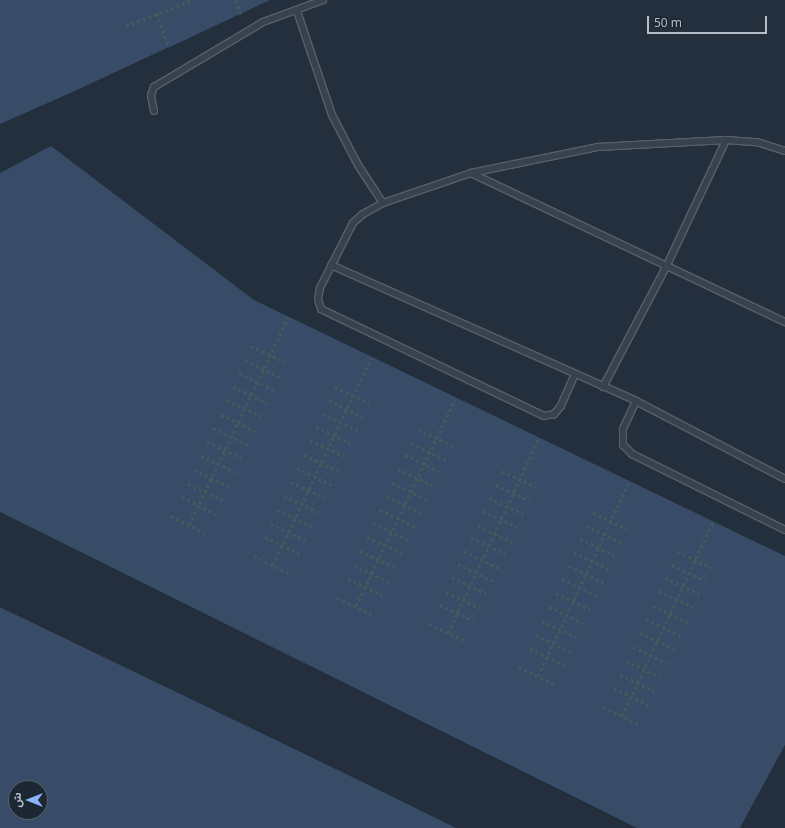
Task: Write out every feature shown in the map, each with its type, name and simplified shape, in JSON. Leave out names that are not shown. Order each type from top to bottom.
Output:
[{"type":"lane","points":[[154,111],[151,95],[154,87],[263,22],[297,11],[323,0]]},
{"type":"lane","points":[[297,11],[332,115],[358,165],[382,203]]},
{"type":"lane","points":[[603,386],[667,265],[726,140]]},
{"type":"lane","points":[[575,374],[561,406],[554,414],[544,416],[321,309],[318,299],[320,288],[353,223],[362,214],[382,203],[470,173],[598,147],[726,140],[757,142],[785,151]]},
{"type":"lane","points":[[470,173],[785,322]]},
{"type":"lane","points":[[331,265],[636,400],[785,479]]},
{"type":"lane","points":[[636,400],[622,428],[623,445],[632,454],[785,530]]},
{"type":"path","points":[[236,0],[241,14]]},
{"type":"path","points":[[126,26],[190,1]]},
{"type":"path","points":[[157,13],[169,47]]},
{"type":"path","points":[[190,525],[288,316]]},
{"type":"path","points":[[251,346],[286,362]]},
{"type":"path","points":[[273,565],[370,358]]},
{"type":"path","points":[[246,360],[280,377]]},
{"type":"path","points":[[239,374],[274,390]]},
{"type":"path","points":[[233,387],[268,403]]},
{"type":"path","points":[[334,387],[369,403]]},
{"type":"path","points":[[356,606],[454,399]]},
{"type":"path","points":[[226,400],[261,416]]},
{"type":"path","points":[[329,400],[363,417]]},
{"type":"path","points":[[322,414],[358,430]]},
{"type":"path","points":[[221,415],[256,431]]},
{"type":"path","points":[[316,427],[351,443]]},
{"type":"path","points":[[214,428],[248,445]]},
{"type":"path","points":[[418,429],[453,446]]},
{"type":"path","points":[[448,633],[539,438]]},
{"type":"path","points":[[310,440],[344,456]]},
{"type":"path","points":[[207,442],[242,458]]},
{"type":"path","points":[[411,444],[446,460]]},
{"type":"path","points":[[304,455],[339,471]]},
{"type":"path","points":[[406,455],[440,471]]},
{"type":"path","points":[[201,456],[235,472]]},
{"type":"path","points":[[297,468],[332,485]]},
{"type":"path","points":[[398,469],[433,485]]},
{"type":"path","points":[[194,470],[229,486]]},
{"type":"path","points":[[502,470],[537,487]]},
{"type":"path","points":[[290,482],[325,498]]},
{"type":"path","points":[[538,676],[629,482]]},
{"type":"path","points":[[392,483],[426,499]]},
{"type":"path","points":[[188,484],[223,500]]},
{"type":"path","points":[[496,485],[530,501]]},
{"type":"path","points":[[284,496],[318,512]]},
{"type":"path","points":[[387,496],[422,512]]},
{"type":"path","points":[[182,497],[216,514]]},
{"type":"path","points":[[489,498],[524,514]]},
{"type":"path","points":[[277,510],[312,526]]},
{"type":"path","points":[[380,510],[414,526]]},
{"type":"path","points":[[482,511],[517,528]]},
{"type":"path","points":[[593,513],[628,529]]},
{"type":"path","points":[[171,516],[206,532]]},
{"type":"path","points":[[622,716],[713,522]]},
{"type":"path","points":[[373,523],[408,540]]},
{"type":"path","points":[[271,524],[306,540]]},
{"type":"path","points":[[478,526],[512,542]]},
{"type":"path","points":[[586,526],[621,542]]},
{"type":"path","points":[[265,537],[300,554]]},
{"type":"path","points":[[366,537],[402,553]]},
{"type":"path","points":[[470,538],[505,554]]},
{"type":"path","points":[[580,539],[615,555]]},
{"type":"path","points":[[360,551],[395,567]]},
{"type":"path","points":[[464,551],[499,568]]},
{"type":"path","points":[[678,551],[712,568]]},
{"type":"path","points":[[574,552],[609,568]]},
{"type":"path","points":[[254,556],[289,573]]},
{"type":"path","points":[[458,564],[493,581]]},
{"type":"path","points":[[354,565],[389,582]]},
{"type":"path","points":[[672,565],[706,581]]},
{"type":"path","points":[[569,566],[604,582]]},
{"type":"path","points":[[452,577],[487,594]]},
{"type":"path","points":[[665,578],[700,594]]},
{"type":"path","points":[[348,579],[382,595]]},
{"type":"path","points":[[562,579],[597,596]]},
{"type":"path","points":[[659,591],[694,607]]},
{"type":"path","points":[[446,592],[481,608]]},
{"type":"path","points":[[556,593],[590,610]]},
{"type":"path","points":[[337,598],[372,614]]},
{"type":"path","points":[[440,605],[474,621]]},
{"type":"path","points":[[653,606],[688,622]]},
{"type":"path","points":[[549,607],[584,623]]},
{"type":"path","points":[[646,619],[681,636]]},
{"type":"path","points":[[542,621],[577,637]]},
{"type":"path","points":[[429,624],[464,640]]},
{"type":"path","points":[[640,633],[674,649]]},
{"type":"path","points":[[536,635],[571,652]]},
{"type":"path","points":[[633,647],[668,663]]},
{"type":"path","points":[[530,649],[565,665]]},
{"type":"path","points":[[626,661],[661,677]]},
{"type":"path","points":[[519,668],[554,684]]},
{"type":"path","points":[[620,675],[655,691]]},
{"type":"path","points":[[614,688],[649,705]]},
{"type":"path","points":[[603,707],[638,724]]},
{"type":"water","points":[[0,0],[270,0],[91,84],[0,124]]},
{"type":"water","points":[[51,146],[254,300],[785,556],[785,745],[740,828],[637,828],[0,512],[0,173]]},
{"type":"water","points":[[0,607],[308,755],[456,828],[0,828]]},
{"type":"pier","points":[[169,47],[167,51],[92,86],[0,126]]},
{"type":"pier","points":[[52,144],[0,173],[0,171]]},
{"type":"pier","points":[[0,512],[440,731],[637,828],[440,733]]},
{"type":"pier","points":[[1,605],[309,753],[458,828],[0,607]]},
{"type":"pier","points":[[785,745],[785,750],[740,828]]}]
